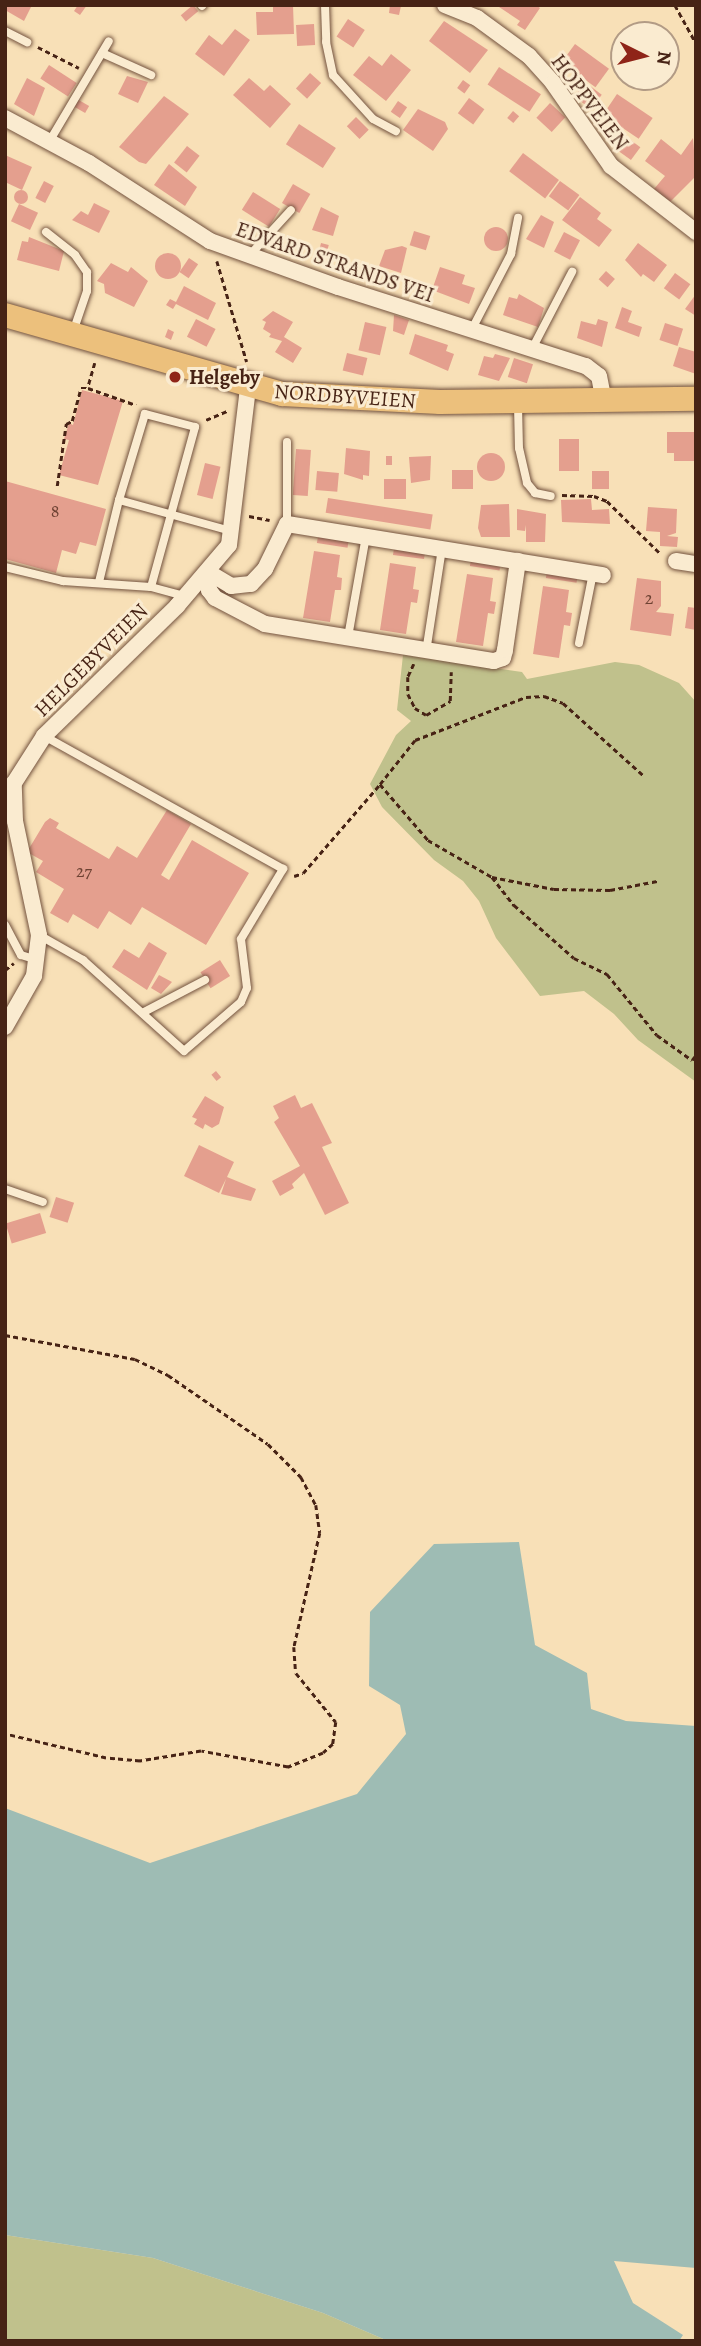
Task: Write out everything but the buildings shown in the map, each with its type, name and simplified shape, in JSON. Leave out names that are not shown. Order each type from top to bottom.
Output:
[{"type":"main road","name":"NORDBYVEIEN","points":[[5,315],[246,392],[354,399],[518,402],[696,399]]},
{"type":"street","name":"HOPPVEIEN","points":[[446,5],[478,18],[529,56],[553,83],[611,166],[696,232]]},
{"type":"street","name":"EDVARD STRANDS VEI","points":[[5,118],[49,142],[211,242],[533,347],[594,370],[601,382],[604,401]]},
{"type":"street","name":"HELGEBYVEIEN","points":[[15,783],[44,736],[186,596],[208,572],[233,532],[246,392]]},
{"type":"street","points":[[208,572],[231,586],[251,584],[265,569],[288,524],[598,574]]},
{"type":"street","points":[[208,572],[209,590],[215,598],[248,618],[433,656],[503,658],[518,561]]},
{"type":"street","points":[[676,562],[696,564]]},
{"type":"street","points":[[5,1027],[34,976],[39,935],[17,833],[15,783]]},
{"type":"lane","points":[[326,5],[326,42],[333,75],[373,119],[396,131]]},
{"type":"lane","points":[[5,31],[27,43]]},
{"type":"lane","points":[[49,142],[109,41]]},
{"type":"lane","points":[[102,52],[151,75]]},
{"type":"lane","points":[[249,256],[291,210]]},
{"type":"lane","points":[[472,329],[483,299],[511,254],[518,218]]},
{"type":"lane","points":[[46,232],[88,272],[87,291],[72,335]]},
{"type":"lane","points":[[533,347],[572,272]]},
{"type":"lane","points":[[518,402],[519,447],[527,483],[535,493],[551,496]]},
{"type":"lane","points":[[99,582],[145,414],[195,427],[151,587]]},
{"type":"lane","points":[[287,442],[288,524]]},
{"type":"lane","points":[[120,500],[233,532]]},
{"type":"lane","points":[[348,640],[366,536]]},
{"type":"lane","points":[[433,656],[442,549]]},
{"type":"lane","points":[[5,567],[63,581],[151,587],[186,596]]},
{"type":"lane","points":[[579,643],[598,574]]},
{"type":"lane","points":[[39,935],[83,960],[144,1012],[184,1051],[241,1002],[247,988],[241,939],[282,869],[44,736]]},
{"type":"lane","points":[[5,798],[15,783]]},
{"type":"lane","points":[[5,925],[21,955],[37,960]]},
{"type":"lane","points":[[144,1012],[205,980]]},
{"type":"lane","points":[[5,1189],[43,1202]]},
{"type":"path","points":[[675,5],[696,43]]},
{"type":"path","points":[[27,43],[88,73]]},
{"type":"path","points":[[195,427],[246,392],[247,360],[211,242]]},
{"type":"path","points":[[88,388],[97,353]]},
{"type":"path","points":[[57,485],[66,424],[72,421],[81,388],[131,400],[145,414]]},
{"type":"path","points":[[551,496],[588,495],[607,501],[645,541],[676,562]]},
{"type":"path","points":[[249,516],[288,524]]},
{"type":"path","points":[[433,656],[451,672],[453,693],[442,709],[426,715],[410,699],[408,677],[415,664],[433,656]]},
{"type":"path","points":[[282,869],[293,876],[303,873],[415,740],[526,697],[544,696],[563,703],[643,775]]},
{"type":"path","points":[[380,784],[428,839],[492,877],[554,889],[610,890],[657,881]]},
{"type":"path","points":[[492,877],[514,905],[574,958],[607,974],[657,1035],[692,1060],[696,1055]]},
{"type":"path","points":[[5,1336],[135,1359],[168,1375],[268,1444],[301,1477],[316,1505],[320,1533],[294,1647],[296,1673],[337,1722],[333,1744],[323,1753],[288,1767],[201,1751],[140,1761],[106,1758],[5,1734]]},
{"type":"green space","points":[[403,655],[522,672],[527,679],[615,662],[639,665],[679,683],[696,702],[696,1082],[638,1040],[614,1014],[584,991],[540,996],[496,938],[479,901],[463,881],[434,860],[382,807],[370,784],[396,735],[411,721],[397,710]]},
{"type":"green space","points":[[5,2235],[153,2258],[323,2313],[388,2341],[5,2341]]},
{"type":"water","points":[[519,1542],[535,1645],[587,1673],[591,1709],[626,1721],[696,1726],[696,2268],[614,2261],[633,2303],[683,2335],[679,2341],[388,2341],[323,2313],[153,2258],[5,2235],[5,1808],[150,1863],[357,1794],[406,1734],[400,1705],[369,1686],[370,1612],[434,1544]]},
{"type":"place","name":"Helgeby","points":[[175,377]]}]
